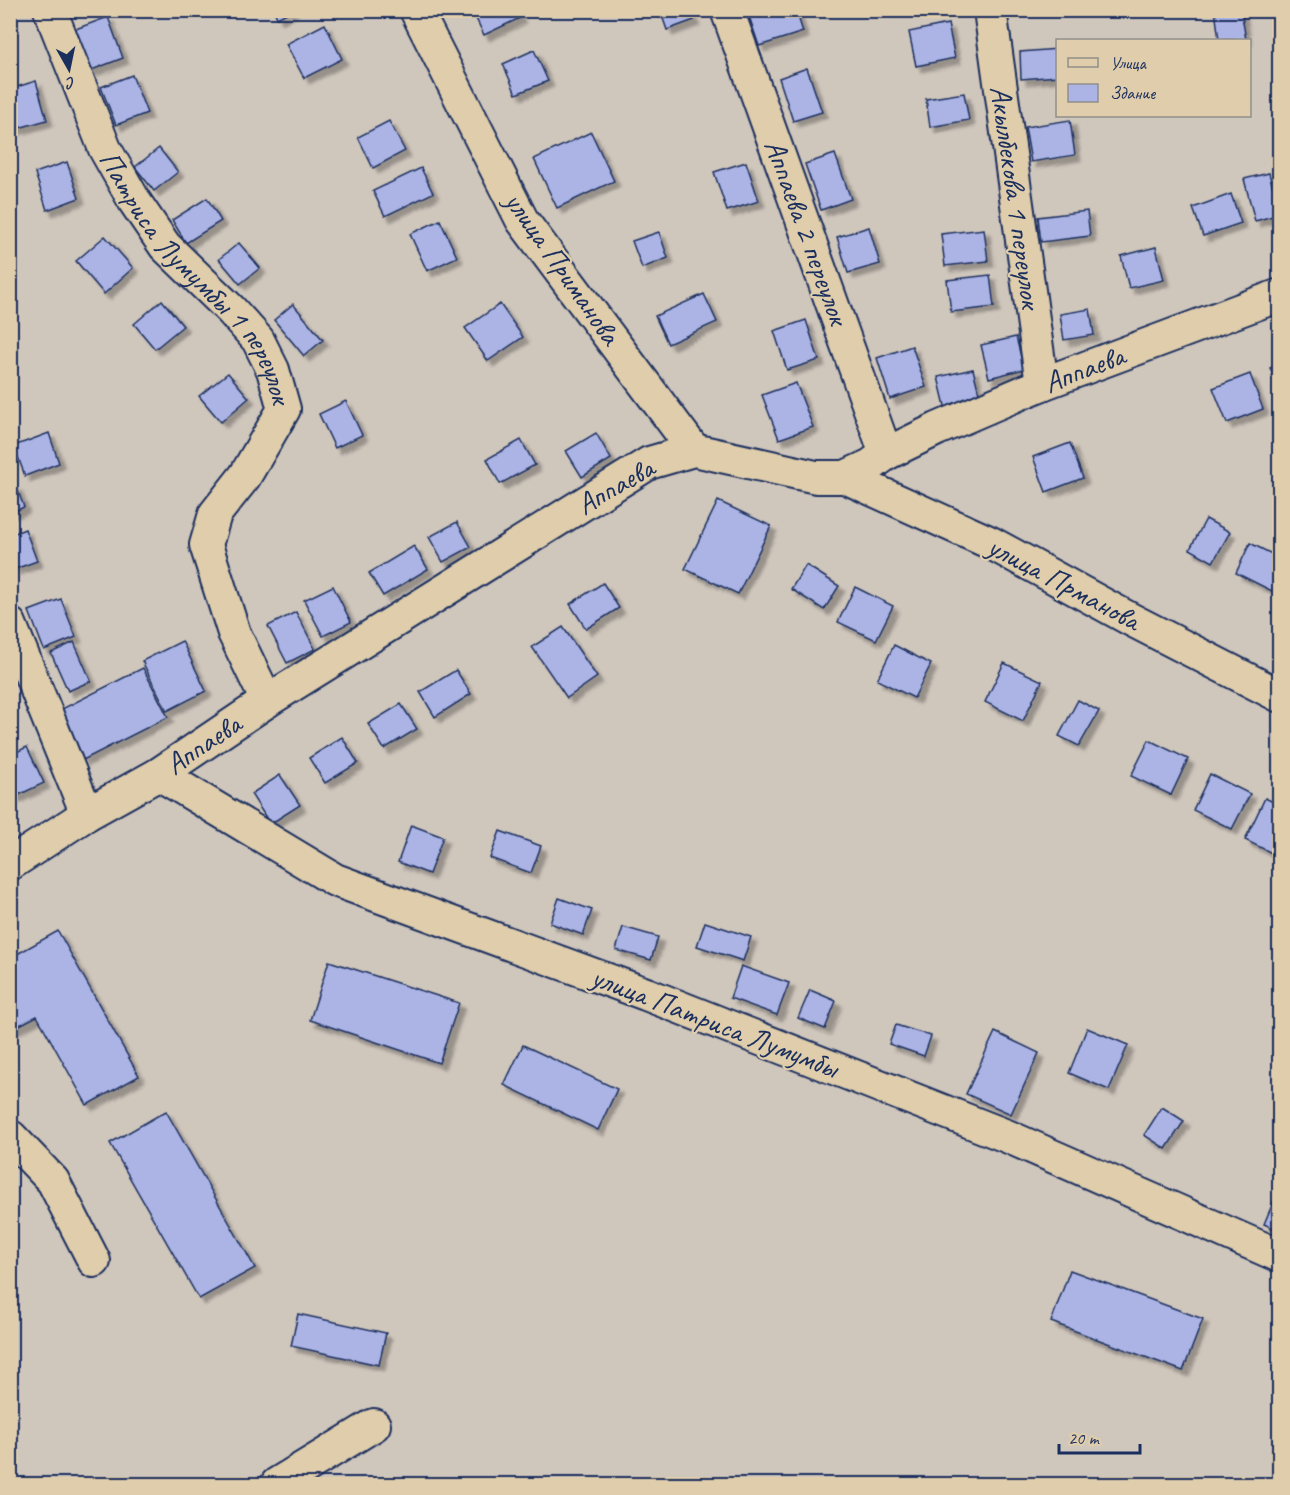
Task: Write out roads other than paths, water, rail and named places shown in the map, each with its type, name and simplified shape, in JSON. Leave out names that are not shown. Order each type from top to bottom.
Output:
[{"type":"street","name":"Патриса Лумумбы 1 переулок","points":[[50,10],[105,149],[135,202],[165,246],[231,310],[258,340],[273,370],[284,408],[245,476],[215,514],[206,545],[234,633],[267,701]]},
{"type":"street","name":"улица Приманова","points":[[416,10],[522,220],[694,450]]},
{"type":"street","name":"Аппаева 2 переулок","points":[[727,10],[886,454]]},
{"type":"street","name":"Акылбекова 1 переулок","points":[[990,10],[1042,384]]},
{"type":"street","name":"Аппаева","points":[[10,864],[87,814],[159,774],[267,701],[649,463],[694,450],[816,477],[845,477],[938,429],[1042,384],[1280,295]]},
{"type":"street","name":"улица Прманова","points":[[845,477],[991,543],[1130,619],[1280,696]]},
{"type":"street","points":[[10,624],[87,814]]},
{"type":"street","name":"улица Патриса Лумумбы","points":[[159,774],[335,880],[646,994],[1009,1137],[1280,1256]]},
{"type":"street","points":[[10,1137],[53,1181],[94,1261]]},
{"type":"street","points":[[277,1485],[374,1425]]}]
